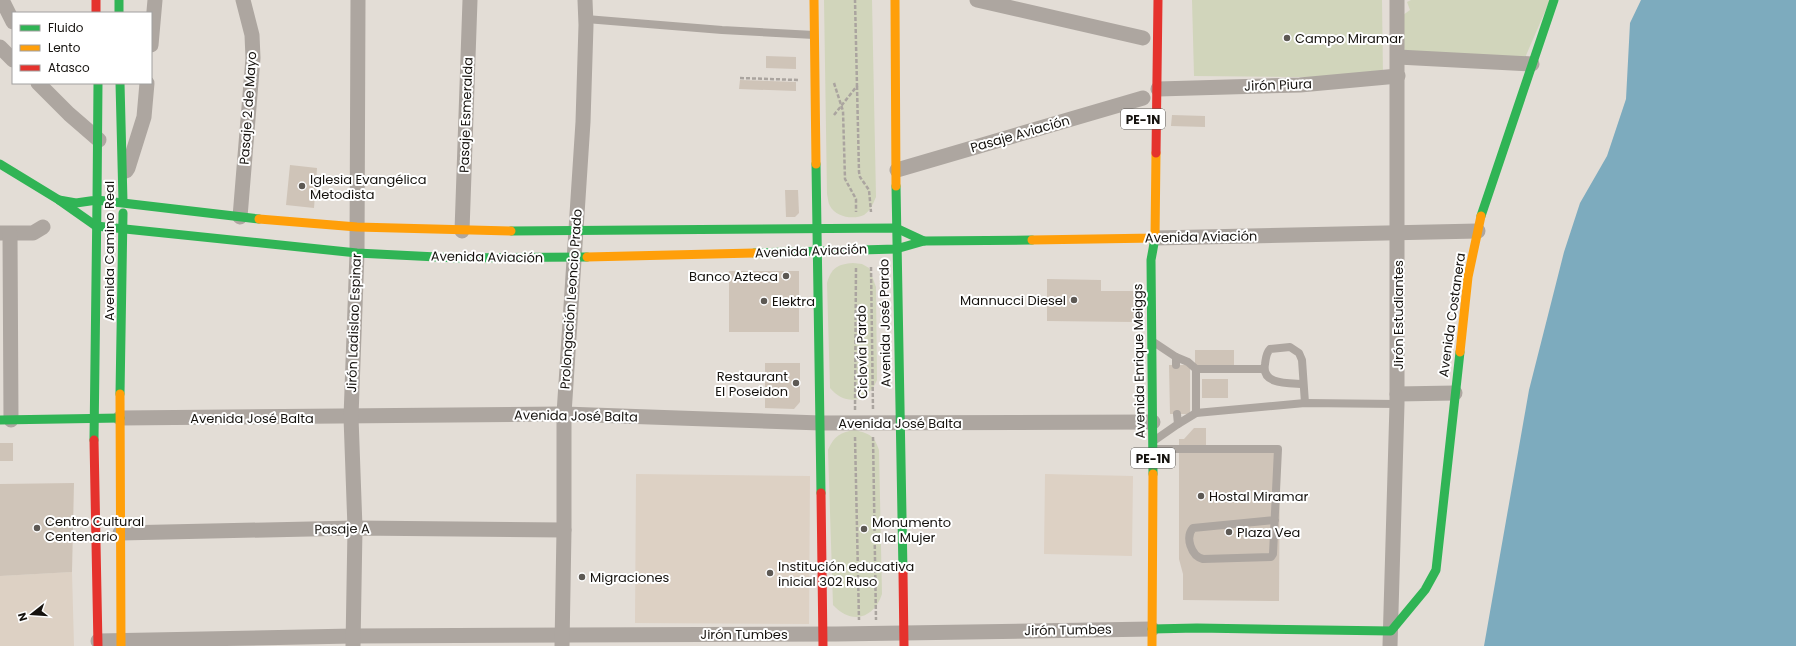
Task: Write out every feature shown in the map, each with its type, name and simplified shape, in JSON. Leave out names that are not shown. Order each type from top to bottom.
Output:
[{"type":"main road","points":[[96,0],[96,12]]},
{"type":"main road","points":[[119,0],[119,12]]},
{"type":"main road","points":[[814,0],[823,640]]},
{"type":"main road","name":"Avenida José Pardo","points":[[895,0],[897,170],[896,249],[904,639]]},
{"type":"main road","name":"Avenida Enrique Meiggs","points":[[1152,629],[1153,422],[1151,260],[1146,236],[1147,96],[1158,0]]},
{"type":"main road","name":"Avenida Costanera","points":[[1391,630],[1425,590],[1436,570],[1468,277],[1481,216],[1554,0]]},
{"type":"main road","name":"Avenida Camino Real","points":[[98,84],[99,140],[96,226],[94,418],[98,644]]},
{"type":"main road","name":"Avenida Camino Real","points":[[120,84],[123,202],[120,418],[121,643]]},
{"type":"main road","name":"Avenida Aviación","points":[[0,164],[59,200],[96,226],[357,253],[457,258],[575,258],[896,249],[924,241],[1146,236]]},
{"type":"main road","name":"Avenida Aviación","points":[[59,200],[76,203],[97,200],[123,202],[240,217],[357,227],[462,231],[575,232],[896,228],[924,241]]},
{"type":"main road","name":"Avenida Enrique Meiggs","points":[[1146,236],[1151,260]]},
{"type":"main road","name":"Avenida José Balta","points":[[6,420],[120,418]]},
{"type":"main road","name":"Jirón Tumbes","points":[[1152,629],[1391,630]]},
{"type":"main road","name":"PE-1N","points":[[1152,629],[1152,646]]},
{"type":"street","points":[[2,0],[12,20]]},
{"type":"street","points":[[152,34],[155,0]]},
{"type":"street","name":"Pasaje 2 de Mayo","points":[[240,217],[253,58],[252,35],[243,0]]},
{"type":"street","name":"Jirón Ladislao Espinar","points":[[354,641],[355,528],[351,417],[357,253],[358,0]]},
{"type":"street","name":"Pasaje Esmeralda","points":[[462,231],[470,0]]},
{"type":"street","name":"Prolongación Leoncio Prado","points":[[562,641],[564,414],[583,122],[586,19],[585,0]]},
{"type":"street","points":[[977,0],[1143,38]]},
{"type":"street","name":"Jirón Estudiantes","points":[[1390,646],[1397,399],[1397,0]]},
{"type":"street","points":[[0,47],[12,59]]},
{"type":"street","points":[[1398,57],[1532,64]]},
{"type":"street","name":"Jirón Piura","points":[[1147,96],[1398,76]]},
{"type":"street","points":[[122,174],[128,168],[144,117],[147,84]]},
{"type":"street","points":[[42,85],[69,114],[99,140]]},
{"type":"street","name":"Pasaje Aviación","points":[[897,170],[1147,96]]},
{"type":"street","points":[[6,420],[5,234],[33,233],[43,226]]},
{"type":"street","name":"Avenida Aviación","points":[[1146,236],[1478,231]]},
{"type":"street","points":[[1397,399],[1455,393]]},
{"type":"street","name":"Avenida José Balta","points":[[120,418],[564,414],[821,423],[1153,422]]},
{"type":"street","name":"Pasaje A","points":[[120,533],[355,528],[564,530]]},
{"type":"street","name":"Jirón Tumbes","points":[[98,644],[354,641],[823,640],[860,634],[876,634],[904,639],[1152,629]]},
{"type":"lane","points":[[586,19],[722,30],[814,35]]},
{"type":"lane","points":[[1152,341],[1176,361],[1188,362],[1196,369],[1264,369]]},
{"type":"lane","points":[[1302,384],[1275,382],[1268,377],[1264,369],[1266,355],[1270,350],[1290,347],[1299,353],[1302,360],[1302,384],[1305,403]]},
{"type":"lane","points":[[1196,369],[1196,413]]},
{"type":"lane","points":[[1153,445],[1178,424],[1196,413],[1305,403],[1397,399]]},
{"type":"lane","points":[[1177,414],[1178,424]]},
{"type":"lane","points":[[1153,445],[1278,449],[1275,520],[1273,554],[1270,558],[1202,558],[1194,555],[1190,543],[1191,530],[1193,528],[1275,520]]},
{"type":"path","points":[[740,78],[815,81]]},
{"type":"path","points":[[833,80],[843,111],[845,179],[856,199],[856,228]]},
{"type":"path","points":[[857,86],[859,172],[860,177],[869,190],[871,228]]},
{"type":"path","name":"Ciclovía Pardo","points":[[871,249],[876,634]]},
{"type":"path","points":[[856,250],[855,422],[860,634]]},
{"type":"shaded area","points":[[636,474],[810,476],[809,624],[635,623]]},
{"type":"shaded area","points":[[1045,474],[1133,476],[1132,556],[1044,554]]},
{"type":"shaded area","points":[[72,572],[74,646],[0,646],[0,576]]},
{"type":"green space","points":[[824,0],[872,0],[876,197],[871,207],[864,215],[855,217],[836,213],[829,205],[827,194]]},
{"type":"green space","name":"Campo Miramar","points":[[1192,0],[1382,0],[1383,78],[1194,76]]},
{"type":"green space","points":[[1411,0],[1550,0],[1524,60],[1405,53],[1399,18],[1410,10],[1407,2]]},
{"type":"green space","points":[[843,264],[862,264],[869,268],[876,287],[877,380],[868,393],[862,397],[850,400],[836,394],[830,388],[827,283],[833,270]]},
{"type":"green space","points":[[855,430],[871,436],[879,450],[882,594],[874,609],[868,614],[854,617],[840,611],[833,605],[828,450],[835,438],[846,432]]},
{"type":"water","points":[[1641,0],[1796,0],[1796,646],[1484,646],[1529,390],[1564,252],[1580,203],[1607,156],[1626,99],[1630,23]]},
{"type":"building","points":[[766,56],[796,57],[796,69],[766,68]]},
{"type":"building","points":[[740,80],[796,82],[796,91],[739,89]]},
{"type":"building","points":[[1172,115],[1205,116],[1205,127],[1171,126]]},
{"type":"building","name":"Iglesia Evangélica Metodista","points":[[290,165],[317,168],[314,208],[286,205]]},
{"type":"building","points":[[785,190],[798,190],[799,213],[795,217],[786,217]]},
{"type":"building","name":"Elektra","points":[[729,271],[799,271],[799,332],[729,332]]},
{"type":"building","points":[[1047,279],[1101,280],[1101,291],[1134,291],[1134,322],[1047,321]]},
{"type":"building","points":[[1195,350],[1234,350],[1234,365],[1195,365]]},
{"type":"building","points":[[765,363],[800,363],[800,402],[794,409],[765,408]]},
{"type":"building","points":[[1169,365],[1190,365],[1190,414],[1170,414]]},
{"type":"building","points":[[1202,379],[1228,379],[1228,398],[1202,398]]},
{"type":"building","name":"Plaza Vea","points":[[1194,428],[1206,428],[1206,445],[1280,446],[1279,601],[1183,600],[1183,574],[1179,559],[1179,439],[1184,439]]},
{"type":"building","points":[[0,443],[13,443],[13,461],[0,461]]},
{"type":"building","name":"Centro Cultural Centenario","points":[[74,483],[72,572],[0,576],[0,484]]},
{"type":"traffic: fast","points":[[119,0],[119,12]]},
{"type":"traffic: fast","points":[[1481,216],[1554,0]]},
{"type":"traffic: fast","points":[[59,200],[76,203],[97,200],[98,84]]},
{"type":"traffic: fast","points":[[120,84],[123,202]]},
{"type":"traffic: fast","points":[[0,164],[59,200],[96,226]]},
{"type":"traffic: fast","points":[[816,164],[821,493]]},
{"type":"traffic: fast","points":[[896,186],[903,572]]},
{"type":"traffic: fast","points":[[94,440],[97,200],[259,219]]},
{"type":"traffic: fast","points":[[120,394],[123,213]]},
{"type":"traffic: fast","points":[[96,226],[357,253],[457,258],[587,257]]},
{"type":"traffic: fast","points":[[511,231],[896,228],[924,241]]},
{"type":"traffic: fast","points":[[1153,474],[1151,260],[1155,238]]},
{"type":"traffic: fast","points":[[754,253],[896,249],[924,241],[1032,240]]},
{"type":"traffic: fast","points":[[1152,629],[1197,628],[1391,631],[1425,590],[1436,570],[1460,352]]},
{"type":"traffic: fast","points":[[0,420],[120,418]]},
{"type":"traffic: slow","points":[[814,0],[816,164]]},
{"type":"traffic: slow","points":[[895,0],[896,186]]},
{"type":"traffic: slow","points":[[1032,240],[1155,238],[1156,153]]},
{"type":"traffic: slow","points":[[1460,352],[1468,277],[1481,216]]},
{"type":"traffic: slow","points":[[259,219],[357,227],[511,231]]},
{"type":"traffic: slow","points":[[587,257],[754,253]]},
{"type":"traffic: slow","points":[[120,394],[121,646]]},
{"type":"traffic: slow","points":[[1152,646],[1153,474]]},
{"type":"traffic: jam","points":[[96,0],[96,12]]},
{"type":"traffic: jam","points":[[1156,153],[1158,0]]},
{"type":"traffic: jam","points":[[94,440],[98,646]]},
{"type":"traffic: jam","points":[[821,493],[823,646]]},
{"type":"traffic: jam","points":[[903,572],[904,646]]},
{"type":"place","name":"Campo Miramar","points":[[1287,38]]},
{"type":"place","name":"Iglesia Evangélica Metodista","points":[[302,186]]},
{"type":"place","name":"Banco Azteca","points":[[786,276]]},
{"type":"place","name":"Mannucci Diesel","points":[[1074,300]]},
{"type":"place","name":"Elektra","points":[[764,301]]},
{"type":"place","name":"Restaurant El Poseidon","points":[[796,383]]},
{"type":"place","name":"Hostal Miramar","points":[[1201,496]]},
{"type":"place","name":"Centro Cultural Centenario","points":[[37,528]]},
{"type":"place","name":"Monumento a la Mujer","points":[[864,529]]},
{"type":"place","name":"Plaza Vea","points":[[1229,532]]},
{"type":"place","name":"Institución educativa inicial 302 Ruso","points":[[770,573]]},
{"type":"place","name":"Migraciones","points":[[582,577]]}]
